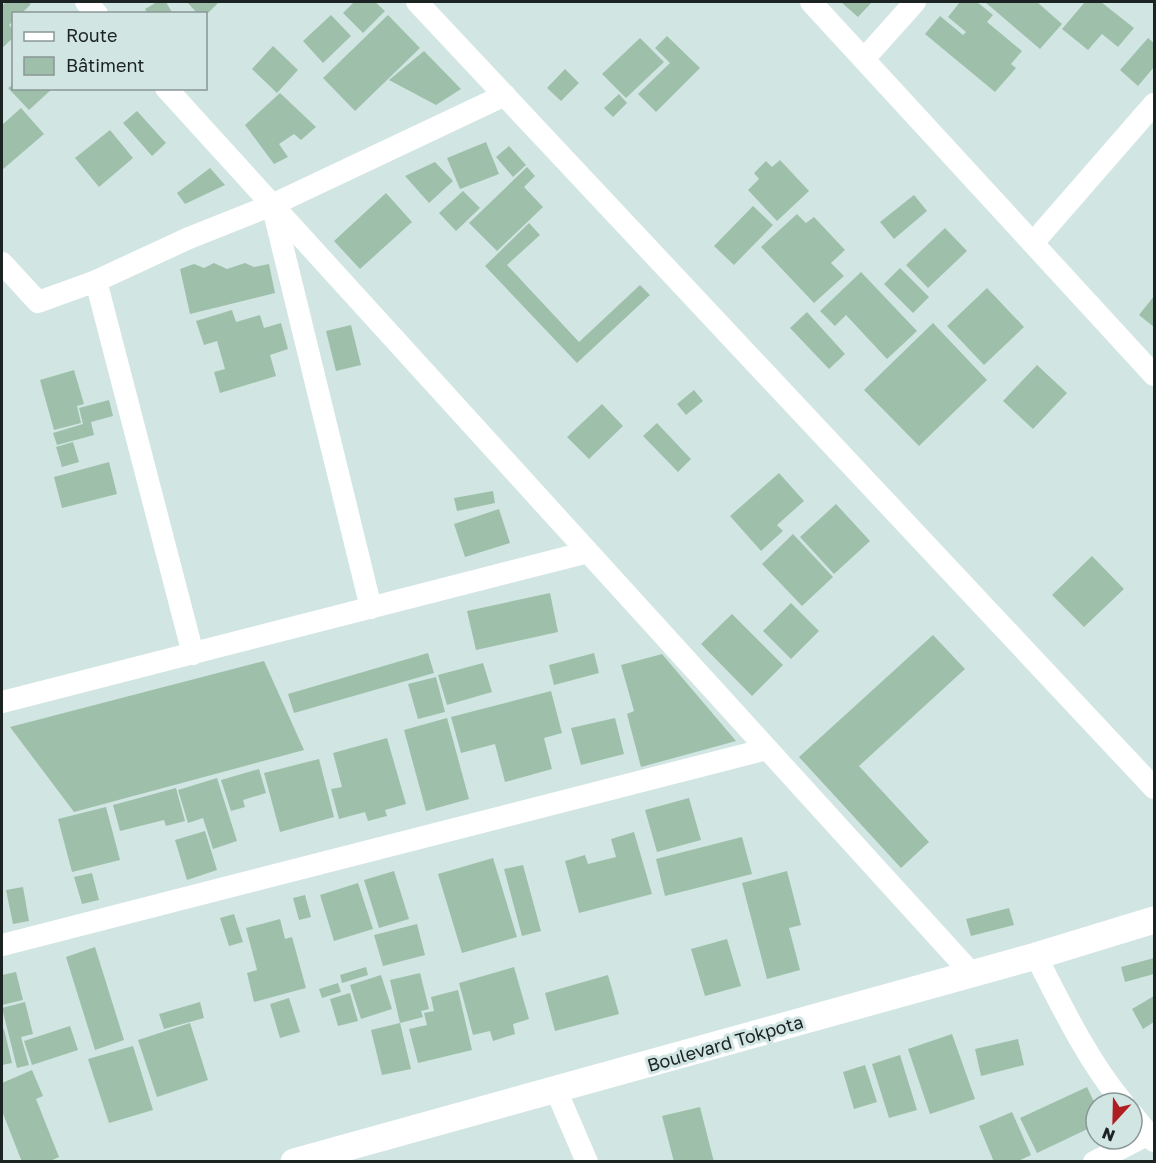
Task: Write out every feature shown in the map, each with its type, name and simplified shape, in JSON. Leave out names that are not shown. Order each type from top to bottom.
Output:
[{"type":"street","points":[[417,2],[1155,788]]},
{"type":"street","points":[[811,2],[1155,375]]},
{"type":"street","points":[[864,59],[915,2]]},
{"type":"street","points":[[168,90],[972,974]]},
{"type":"street","points":[[2,263],[38,302],[96,281],[189,238],[272,205],[504,95]]},
{"type":"street","points":[[1033,243],[1155,104]]},
{"type":"street","points":[[272,205],[371,608]]},
{"type":"street","points":[[96,281],[193,654]]},
{"type":"street","points":[[2,702],[588,552]]},
{"type":"street","points":[[2,945],[767,748]]},
{"type":"street","name":"Boulevard Tokpota","points":[[294,1161],[330,1157],[440,1120],[972,974],[1155,920]]},
{"type":"street","points":[[1036,956],[1086,1050],[1115,1091]]},
{"type":"street","points":[[556,1090],[587,1161]]},
{"type":"street","points":[[1094,1161],[1152,1137]]},
{"type":"building","points":[[6,2],[31,4],[23,12],[12,12],[12,22],[9,25],[12,28],[12,39],[2,48],[2,6]]},
{"type":"building","points":[[157,2],[166,2],[172,12],[147,12],[145,9]]},
{"type":"building","points":[[187,2],[219,2],[207,14],[207,12],[196,12]]},
{"type":"building","points":[[354,2],[375,2],[385,11],[363,33],[343,13]]},
{"type":"building","points":[[841,2],[872,2],[858,17]]},
{"type":"building","points":[[960,2],[977,2],[993,15],[987,22],[1022,51],[1011,64],[1016,68],[995,92],[925,34],[940,16],[963,35],[966,32],[948,17]]},
{"type":"building","points":[[985,2],[1037,2],[1062,24],[1040,49]]},
{"type":"building","points":[[1085,2],[1101,2],[1134,28],[1118,47],[1102,34],[1088,50],[1062,29]]},
{"type":"building","points":[[331,15],[351,36],[323,63],[303,41]]},
{"type":"building","points":[[388,15],[420,48],[355,111],[323,78]]},
{"type":"building","points":[[667,36],[700,68],[656,112],[638,94],[670,63],[655,48]]},
{"type":"building","points":[[640,38],[664,62],[626,98],[602,74]]},
{"type":"building","points":[[1148,38],[1154,43],[1154,67],[1138,86],[1120,70]]},
{"type":"building","points":[[273,46],[298,70],[277,93],[252,69]]},
{"type":"building","points":[[424,51],[461,89],[436,105],[389,80]]},
{"type":"building","points":[[565,69],[579,83],[561,101],[547,88]]},
{"type":"building","points":[[12,85],[12,90],[51,90],[29,110],[8,88]]},
{"type":"building","points":[[280,93],[316,127],[301,140],[294,134],[279,144],[288,157],[274,164],[245,125]]},
{"type":"building","points":[[619,94],[627,103],[613,117],[604,108]]},
{"type":"building","points":[[21,108],[44,134],[2,170],[2,125]]},
{"type":"building","points":[[137,111],[166,143],[152,156],[123,123]]},
{"type":"building","points":[[110,130],[133,158],[99,187],[75,158]]},
{"type":"building","points":[[486,142],[499,174],[460,189],[447,158]]},
{"type":"building","points":[[509,146],[526,165],[513,177],[496,157]]},
{"type":"building","points":[[780,160],[809,191],[777,221],[748,190],[759,179],[754,173],[766,161],[772,167]]},
{"type":"building","points":[[435,162],[453,181],[429,203],[405,176]]},
{"type":"building","points":[[527,167],[535,176],[524,187],[543,207],[497,251],[469,223]]},
{"type":"building","points":[[210,168],[225,185],[185,204],[177,193]]},
{"type":"building","points":[[463,191],[480,208],[456,231],[439,213]]},
{"type":"building","points":[[386,193],[412,222],[360,269],[334,241]]},
{"type":"building","points":[[914,195],[927,211],[894,239],[880,222]]},
{"type":"building","points":[[753,206],[773,225],[734,265],[714,246]]},
{"type":"building","points":[[797,214],[806,223],[814,217],[845,250],[831,263],[844,276],[814,303],[761,247]]},
{"type":"building","points":[[529,223],[540,235],[507,265],[579,342],[640,285],[650,295],[577,363],[485,266]]},
{"type":"building","points":[[945,228],[967,251],[928,288],[906,265]]},
{"type":"building","points":[[214,263],[227,269],[245,263],[254,267],[269,264],[275,293],[190,314],[180,269],[194,264],[204,268]]},
{"type":"building","points":[[900,268],[929,297],[913,313],[884,284]]},
{"type":"building","points":[[861,272],[917,331],[887,359],[846,315],[835,326],[820,311]]},
{"type":"building","points":[[987,288],[1024,327],[984,365],[947,326]]},
{"type":"building","points":[[1154,296],[1154,327],[1139,315]]},
{"type":"building","points":[[232,310],[236,322],[260,315],[264,328],[281,323],[288,349],[270,355],[276,376],[220,393],[214,372],[225,369],[217,341],[204,345],[196,321]]},
{"type":"building","points":[[807,312],[845,354],[829,369],[790,328]]},
{"type":"building","points":[[933,323],[987,380],[919,446],[864,390]]},
{"type":"building","points":[[351,325],[361,365],[336,371],[326,331]]},
{"type":"building","points":[[1037,365],[1067,393],[1033,429],[1003,401]]},
{"type":"building","points":[[74,370],[84,404],[77,406],[81,423],[54,430],[40,380]]},
{"type":"building","points":[[694,390],[703,401],[686,415],[677,404]]},
{"type":"building","points":[[109,400],[113,416],[91,422],[94,435],[57,445],[53,433],[83,424],[79,408]]},
{"type":"building","points":[[602,404],[623,426],[589,459],[567,437]]},
{"type":"building","points":[[657,423],[691,459],[678,472],[643,436]]},
{"type":"building","points":[[73,442],[79,462],[62,467],[56,447]]},
{"type":"building","points":[[109,462],[117,494],[62,508],[54,477]]},
{"type":"building","points":[[779,473],[804,501],[777,525],[783,531],[761,551],[730,516]]},
{"type":"building","points":[[493,491],[495,503],[457,511],[454,498]]},
{"type":"building","points":[[836,504],[870,541],[834,574],[800,537]]},
{"type":"building","points":[[499,509],[510,543],[465,557],[454,524]]},
{"type":"building","points":[[793,534],[833,577],[802,606],[762,564]]},
{"type":"building","points":[[1092,556],[1124,589],[1084,627],[1052,595]]},
{"type":"building","points":[[550,593],[558,632],[476,650],[467,611]]},
{"type":"building","points":[[791,603],[819,631],[791,659],[763,631]]},
{"type":"building","points":[[732,614],[783,665],[752,696],[701,644]]},
{"type":"building","points":[[933,635],[965,669],[859,766],[929,842],[901,868],[799,757]]},
{"type":"building","points":[[428,653],[434,673],[294,713],[288,694]]},
{"type":"building","points":[[594,653],[599,673],[554,685],[549,665]]},
{"type":"building","points":[[662,654],[736,741],[641,767],[627,714],[634,711],[621,665]]},
{"type":"building","points":[[264,661],[304,750],[74,812],[10,727]]},
{"type":"building","points":[[483,663],[492,692],[447,705],[438,675]]},
{"type":"building","points":[[436,677],[445,712],[418,719],[408,684]]},
{"type":"building","points":[[551,691],[562,733],[544,738],[552,769],[505,782],[495,744],[461,753],[451,717]]},
{"type":"building","points":[[447,718],[469,799],[426,811],[404,730]]},
{"type":"building","points":[[615,718],[624,754],[581,765],[571,728]]},
{"type":"building","points":[[387,738],[406,804],[385,810],[387,816],[368,821],[365,812],[339,819],[331,789],[342,787],[333,753]]},
{"type":"building","points":[[319,759],[334,817],[280,832],[264,773]]},
{"type":"building","points":[[259,769],[266,793],[243,800],[245,807],[231,811],[221,780]]},
{"type":"building","points":[[217,778],[237,841],[213,849],[203,818],[188,823],[178,790]]},
{"type":"building","points":[[176,788],[185,821],[166,826],[164,820],[120,831],[113,805]]},
{"type":"building","points":[[689,798],[701,840],[657,852],[645,810]]},
{"type":"building","points":[[106,807],[120,860],[72,872],[58,819]]},
{"type":"building","points":[[205,831],[217,870],[187,880],[175,840]]},
{"type":"building","points":[[634,832],[652,894],[579,913],[565,861],[585,855],[588,864],[616,857],[611,839]]},
{"type":"building","points":[[742,837],[752,874],[665,896],[656,859]]},
{"type":"building","points":[[493,858],[517,937],[462,953],[438,874]]},
{"type":"building","points":[[523,865],[541,931],[522,936],[504,869]]},
{"type":"building","points":[[394,871],[409,919],[379,928],[364,880]]},
{"type":"building","points":[[787,871],[801,925],[789,928],[800,970],[767,979],[742,883]]},
{"type":"building","points":[[92,873],[99,900],[82,904],[74,877]]},
{"type":"building","points":[[358,883],[373,929],[334,941],[320,895]]},
{"type":"building","points":[[23,887],[29,921],[13,924],[6,890]]},
{"type":"building","points":[[305,895],[311,917],[299,920],[293,898]]},
{"type":"building","points":[[1009,908],[1014,925],[971,936],[966,919]]},
{"type":"building","points":[[234,914],[243,942],[229,946],[220,918]]},
{"type":"building","points":[[280,919],[285,939],[292,937],[306,988],[254,1002],[247,973],[257,970],[246,928]]},
{"type":"building","points":[[417,924],[425,955],[383,966],[374,935]]},
{"type":"building","points":[[727,939],[741,986],[705,996],[691,949]]},
{"type":"building","points":[[95,947],[124,1040],[95,1050],[66,957]]},
{"type":"building","points":[[1154,958],[1154,974],[1125,982],[1121,967]]},
{"type":"building","points":[[366,967],[368,975],[342,983],[340,975]]},
{"type":"building","points":[[514,967],[529,1019],[513,1024],[515,1034],[493,1041],[490,1031],[473,1035],[459,983]]},
{"type":"building","points":[[16,972],[23,1000],[2,1005],[2,975]]},
{"type":"building","points":[[420,973],[429,1009],[421,1011],[423,1017],[400,1023],[390,980]]},
{"type":"building","points":[[381,975],[392,1009],[361,1019],[350,985]]},
{"type":"building","points":[[608,975],[619,1014],[555,1031],[545,993]]},
{"type":"building","points":[[338,983],[341,992],[322,998],[319,989]]},
{"type":"building","points":[[458,990],[472,1050],[418,1063],[409,1029],[427,1025],[424,1013],[434,1011],[431,997]]},
{"type":"building","points":[[350,993],[358,1021],[338,1026],[330,999]]},
{"type":"building","points":[[1154,996],[1154,1022],[1143,1029],[1132,1009]]},
{"type":"building","points":[[289,998],[300,1032],[280,1038],[270,1004]]},
{"type":"building","points":[[25,1002],[33,1034],[21,1037],[29,1065],[17,1068],[2,1008]]},
{"type":"building","points":[[200,1002],[204,1018],[164,1029],[159,1014]]},
{"type":"building","points":[[190,1023],[208,1080],[157,1097],[138,1040]]},
{"type":"building","points":[[400,1023],[411,1069],[382,1075],[371,1030]]},
{"type":"building","points":[[70,1026],[78,1050],[32,1065],[24,1041]]},
{"type":"building","points":[[4,1029],[12,1063],[2,1065],[2,1030]]},
{"type":"building","points":[[952,1034],[975,1099],[930,1114],[908,1049]]},
{"type":"building","points":[[1018,1039],[1024,1065],[981,1076],[975,1049]]},
{"type":"building","points":[[133,1046],[153,1110],[109,1123],[88,1059]]},
{"type":"building","points":[[900,1055],[917,1110],[889,1118],[872,1064]]},
{"type":"building","points":[[865,1065],[877,1102],[854,1109],[843,1072]]},
{"type":"building","points":[[32,1070],[43,1096],[36,1099],[59,1157],[48,1162],[22,1162],[2,1111],[2,1083]]},
{"type":"building","points":[[1087,1087],[1089,1091],[1084,1091],[1084,1131],[1037,1153],[1020,1118]]},
{"type":"building","points":[[700,1107],[714,1162],[674,1162],[662,1116]]},
{"type":"building","points":[[1012,1112],[1031,1155],[1016,1162],[994,1162],[979,1126]]}]
